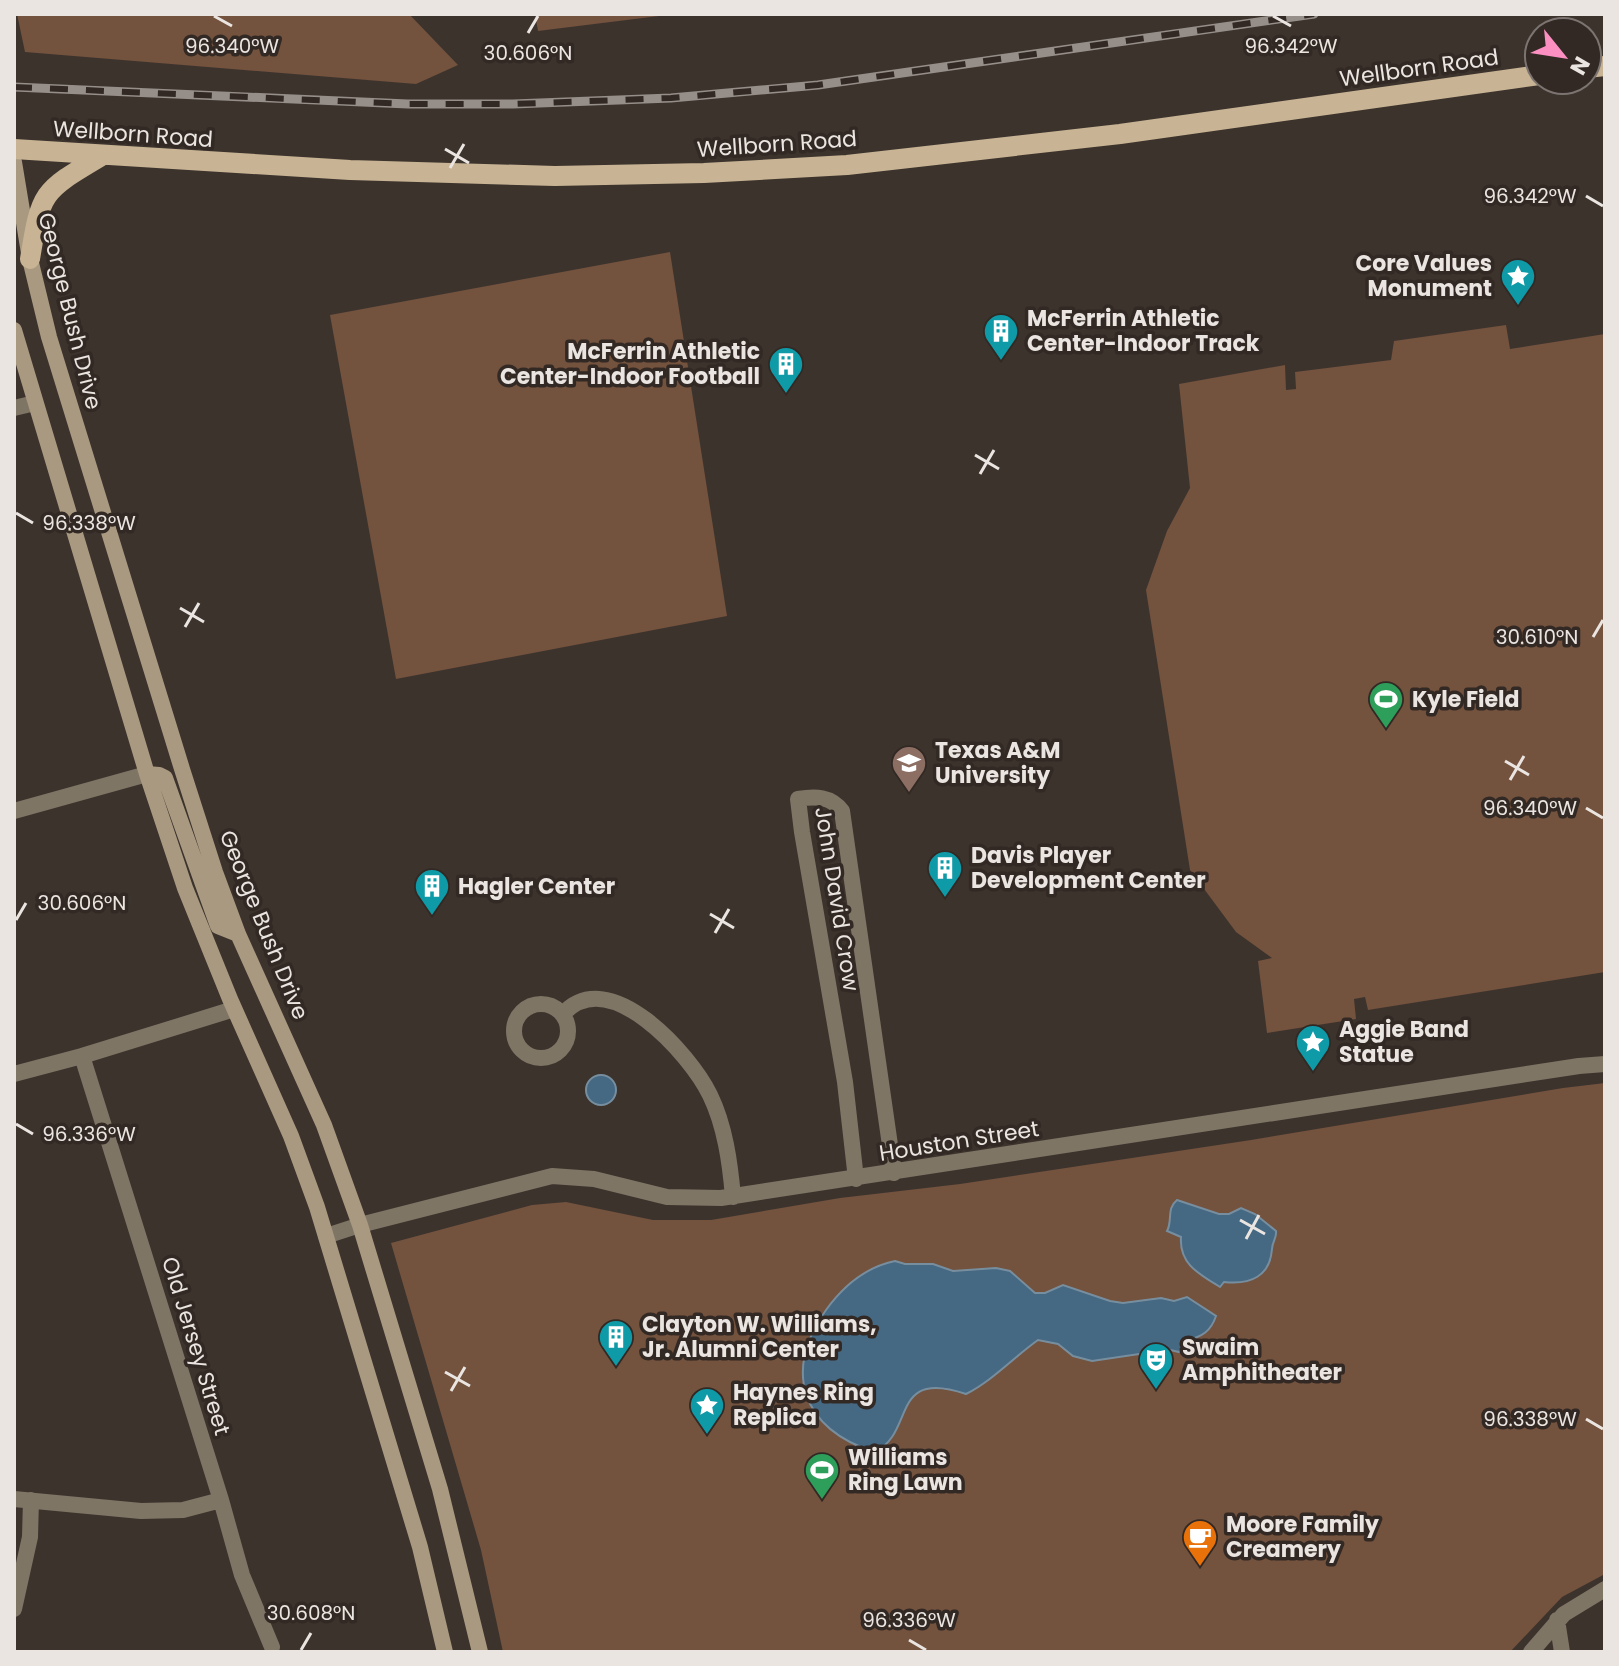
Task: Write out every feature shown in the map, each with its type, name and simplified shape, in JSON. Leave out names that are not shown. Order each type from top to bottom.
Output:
[{"type":"main road","name":"Wellborn Road","points":[[14,149],[100,157],[350,170],[555,176],[719,173],[847,165],[1120,134],[1523,77]]},
{"type":"main road","points":[[30,259],[36,218],[48,192],[62,179],[100,157]]},
{"type":"main road","name":"George Bush Drive","points":[[14,162],[30,259],[49,337],[122,575],[215,872],[238,934],[324,1125],[360,1225],[440,1489],[480,1652]]},
{"type":"main road","points":[[14,330],[147,774],[185,888],[234,1009],[291,1136],[326,1236],[420,1547],[445,1652]]},
{"type":"main road","points":[[147,774],[159,775],[167,784],[218,926],[238,934]]},
{"type":"street","points":[[14,408],[35,403]]},
{"type":"street","points":[[14,811],[147,774]]},
{"type":"street","name":"John David Crow","points":[[856,1179],[845,1082],[798,799],[815,796],[835,802],[842,811],[894,1173]]},
{"type":"street","points":[[563,1014],[574,1004],[602,998],[635,1013],[674,1044],[701,1079],[715,1107],[727,1146],[733,1197]]},
{"type":"street","points":[[14,1074],[234,1009]]},
{"type":"street","name":"Old Jersey Street","points":[[82,1056],[242,1575],[272,1647]]},
{"type":"street","name":"Houston Street","points":[[326,1236],[552,1176],[580,1176],[677,1198],[733,1197],[1605,1064]]},
{"type":"street","points":[[14,1609],[30,1537],[22,1500],[141,1511],[183,1510],[221,1500]]},
{"type":"street","points":[[1531,1652],[1557,1620],[1605,1589]]},
{"type":"street","points":[[1557,1620],[1562,1652]]},
{"type":"shaded area","points":[[17,14],[409,14],[458,65],[416,84],[25,52]]},
{"type":"shaded area","points":[[535,14],[675,14],[538,31]]},
{"type":"shaded area","points":[[670,252],[727,616],[396,679],[330,315]]},
{"type":"shaded area","name":"Kyle Field","points":[[1506,325],[1510,349],[1605,334],[1605,972],[1368,1010],[1365,997],[1354,999],[1356,1019],[1267,1033],[1258,961],[1272,958],[1236,932],[1190,870],[1146,590],[1167,531],[1190,488],[1179,384],[1285,365],[1286,390],[1296,389],[1295,372],[1391,360],[1394,341]]},
{"type":"shaded area","points":[[1605,1083],[1605,1574],[1562,1597],[1510,1652],[503,1652],[481,1550],[391,1243],[532,1205],[566,1202],[653,1220],[711,1220],[840,1198],[960,1184],[1251,1140]]},
{"type":"water","points":[[601,1075],[612,1079],[616,1090],[612,1101],[601,1105],[590,1101],[586,1090],[590,1079]]},
{"type":"water","points":[[1177,1200],[1219,1214],[1229,1214],[1241,1208],[1255,1214],[1276,1231],[1270,1258],[1263,1272],[1251,1280],[1224,1282],[1220,1287],[1198,1273],[1183,1254],[1181,1237],[1167,1231],[1172,1207]]},
{"type":"water","points":[[895,1261],[933,1264],[953,1271],[996,1268],[1010,1271],[1035,1293],[1045,1293],[1063,1285],[1123,1303],[1161,1298],[1174,1301],[1187,1297],[1216,1316],[1209,1329],[1187,1340],[1179,1352],[1162,1348],[1146,1358],[1139,1354],[1092,1361],[1073,1356],[1058,1344],[1038,1340],[966,1394],[942,1388],[925,1389],[914,1396],[888,1443],[875,1452],[850,1442],[830,1429],[816,1413],[807,1396],[803,1376],[805,1355],[812,1333],[840,1293],[856,1278]]},
{"type":"railway","points":[[14,87],[408,104],[671,98],[818,85],[1314,14]]},
{"type":"place","name":"Core Values Monument","points":[[1518,307]]},
{"type":"place","name":"McFerrin Athletic Center-Indoor Track","points":[[1001,362]]},
{"type":"place","name":"McFerrin Athletic Center-Indoor Football","points":[[786,395]]},
{"type":"place","name":"Kyle Field","points":[[1386,730]]},
{"type":"place","name":"Texas A&M University","points":[[909,794]]},
{"type":"place","name":"Davis Player Development Center","points":[[945,899]]},
{"type":"place","name":"Hagler Center","points":[[432,917]]},
{"type":"place","name":"Aggie Band Statue","points":[[1313,1073]]},
{"type":"place","name":"Clayton W. Williams, Jr. Alumni Center","points":[[616,1368]]},
{"type":"place","name":"Swaim Amphitheater","points":[[1156,1391]]},
{"type":"place","name":"Haynes Ring Replica","points":[[707,1436]]},
{"type":"place","name":"Williams Ring Lawn","points":[[822,1501]]},
{"type":"place","name":"Moore Family Creamery","points":[[1200,1568]]}]
